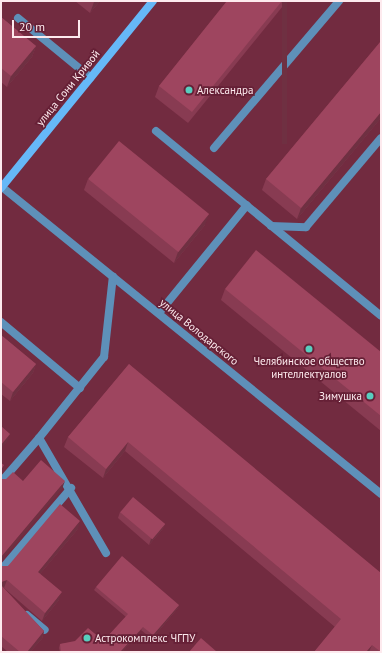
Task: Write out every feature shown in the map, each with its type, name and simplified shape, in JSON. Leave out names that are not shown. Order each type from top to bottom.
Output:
[{"type":"street","name":"улица Сони Кривой","points":[[1,187],[153,1]]},
{"type":"street","points":[[214,148],[339,1]]},
{"type":"street","points":[[18,18],[91,78]]},
{"type":"street","points":[[156,131],[381,316]]},
{"type":"street","points":[[272,226],[306,227],[381,138]]},
{"type":"street","name":"улица Володарского","points":[[1,187],[159,313],[381,494]]},
{"type":"street","points":[[159,313],[247,205]]},
{"type":"street","points":[[1,482],[39,438],[104,357],[113,276]]},
{"type":"street","points":[[1,322],[80,388]]},
{"type":"street","points":[[39,438],[71,488],[106,553]]},
{"type":"street","points":[[1,570],[71,488]]},
{"type":"street","points":[[18,606],[45,630]]},
{"type":"building","points":[[227,1],[282,1],[192,112],[159,86]]},
{"type":"building","points":[[1,17],[36,46],[11,76],[1,68]]},
{"type":"building","points":[[381,41],[381,112],[301,208],[266,179]]},
{"type":"building","points":[[119,141],[209,214],[178,252],[88,179]]},
{"type":"building","points":[[256,250],[381,352],[381,416],[225,289]]},
{"type":"building","points":[[1,335],[36,364],[13,392],[1,382]]},
{"type":"building","points":[[129,364],[381,573],[381,652],[372,645],[366,652],[314,652],[341,619],[128,442],[106,469],[68,437]]},
{"type":"building","points":[[1,426],[10,434],[1,445]]},
{"type":"building","points":[[41,460],[65,481],[1,557],[1,479],[6,479],[13,472],[23,481]]},
{"type":"building","points":[[1,463],[4,465],[1,470]]},
{"type":"building","points":[[133,497],[165,524],[152,539],[120,512]]},
{"type":"building","points":[[60,504],[80,521],[38,572],[62,592],[45,613],[7,580],[1,582],[1,566],[8,566]]},
{"type":"building","points":[[122,556],[179,605],[153,635],[143,627],[120,652],[61,652],[60,644],[75,641],[88,628],[100,638],[107,637],[128,614],[96,587]]},
{"type":"building","points":[[1,585],[44,631],[27,652],[20,652],[1,636]]},
{"type":"building","points":[[201,638],[217,652],[189,652]]},
{"type":"place","name":"Александра","points":[[189,90]]},
{"type":"place","name":"Челябинское общество интеллектуалов","points":[[309,349]]},
{"type":"place","name":"Зимушка","points":[[370,396]]},
{"type":"place","name":"Астрокомплекс ЧГПУ","points":[[87,638]]}]
